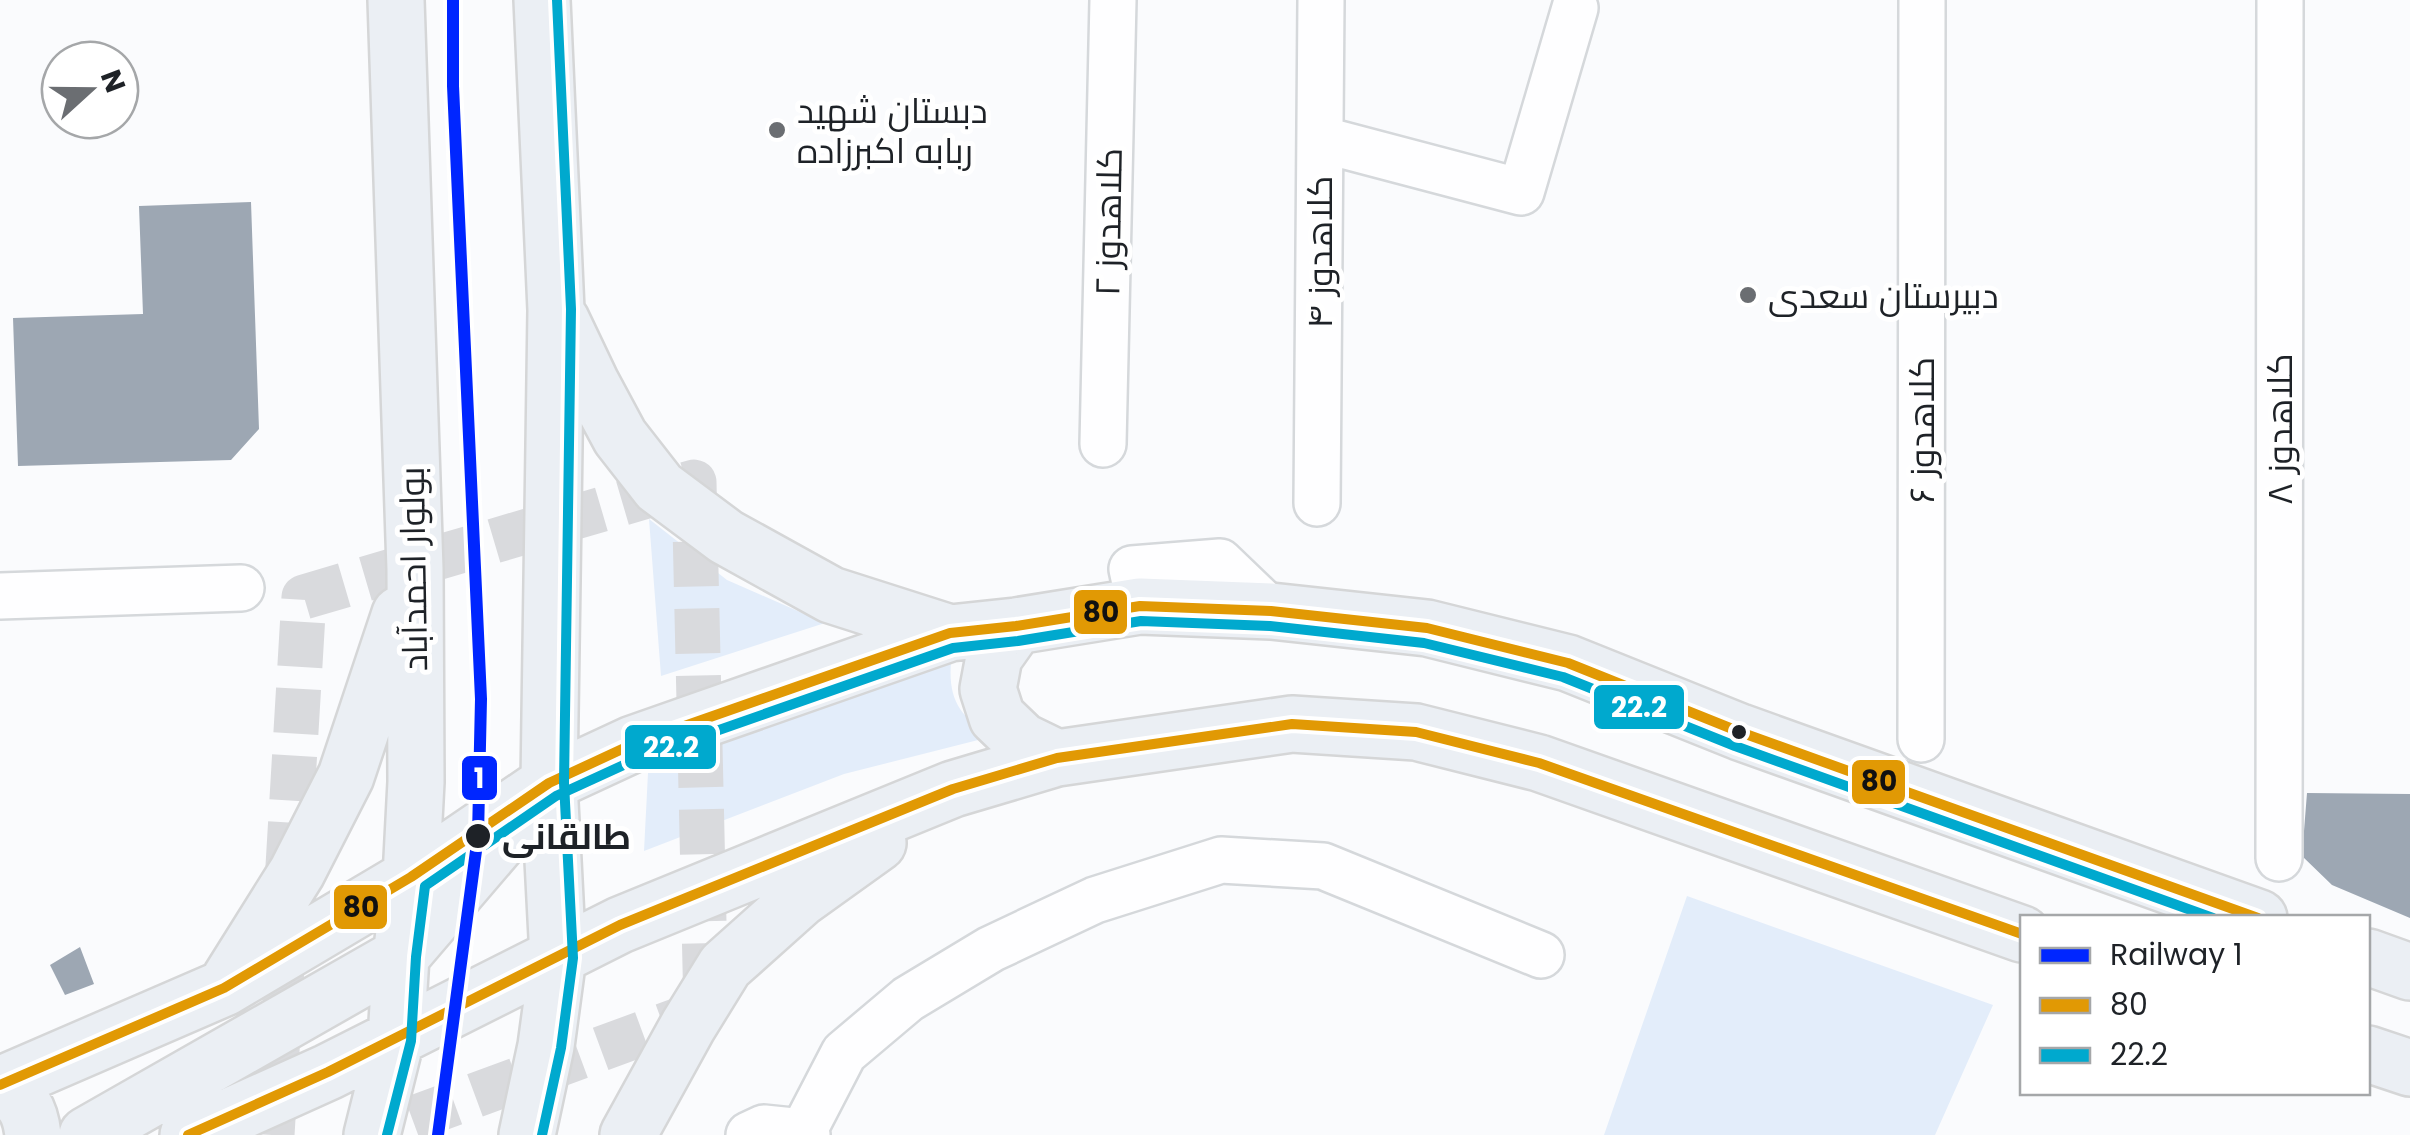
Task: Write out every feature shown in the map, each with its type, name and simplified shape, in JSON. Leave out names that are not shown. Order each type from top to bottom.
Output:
[{"type":"main road","name":"بولوار احمدآباد","points":[[372,1135],[396,1038],[416,782],[414,569],[396,0]]},
{"type":"main road","points":[[527,1135],[546,1046],[558,957],[549,783],[556,310],[542,0]]},
{"type":"main road","points":[[556,310],[620,436],[659,486],[726,537],[830,595],[950,633]]},
{"type":"main road","points":[[224,988],[296,872],[346,776],[414,569]]},
{"type":"main road","points":[[1,1085],[224,988],[411,877],[549,783],[634,744],[950,633],[1140,606],[1271,611],[1427,628],[1568,663],[1740,732],[2250,915]]},
{"type":"main road","points":[[1016,626],[994,657],[988,689],[996,716],[1022,741],[1056,758]]},
{"type":"main road","points":[[188,1135],[328,1072],[620,925],[953,789],[1056,758],[1292,724],[1416,732],[1539,763],[2020,933]]},
{"type":"main road","points":[[87,1135],[401,956],[549,783]]},
{"type":"main road","points":[[628,1135],[726,966],[800,899],[953,789]]},
{"type":"main road","points":[[2370,957],[2410,972]]},
{"type":"main road","points":[[2370,1055],[2410,1068]]},
{"type":"main road","points":[[1,1085],[19,1097],[30,1114],[33,1135]]},
{"type":"street","name":"کلاهدوز ۲","points":[[1103,444],[1114,0]]},
{"type":"street","name":"کلاهدوز ۴","points":[[1317,503],[1321,0]]},
{"type":"street","name":"کلاهدوز ۶","points":[[1921,739],[1922,0]]},
{"type":"street","name":"کلاهدوز ۸","points":[[2279,858],[2280,0]]},
{"type":"street","points":[[1320,139],[1521,192],[1576,8]]},
{"type":"street","points":[[0,596],[241,588]]},
{"type":"street","points":[[750,1135],[764,1128],[805,1133],[844,1053],[908,999],[991,949],[1095,900],[1221,860],[1323,866],[1541,955]]},
{"type":"shaded area","points":[[649,519],[727,580],[825,623],[661,676]]},
{"type":"shaded area","points":[[945,657],[951,662],[958,706],[990,737],[844,774],[644,851],[648,773],[862,683]]},
{"type":"shaded area","points":[[1687,896],[1993,1005],[1935,1135],[1604,1135]]},
{"type":"building","points":[[251,202],[259,429],[231,460],[18,466],[13,318],[143,314],[139,206]]},
{"type":"building","points":[[2307,793],[2410,794],[2410,918],[2332,885],[2302,856]]},
{"type":"building","points":[[80,947],[94,984],[65,995],[50,965]]},
{"type":"tunnel","points":[[272,1135],[304,597],[694,482],[706,1010],[368,1135]]},
{"type":"rail line","name":"1","points":[[438,1135],[478,836],[481,699],[453,86],[453,0]]},
{"type":"transit line","name":"22.2","points":[[542,1135],[561,1048],[573,958],[564,783],[571,309],[557,0]]},
{"type":"transit line","name":"80","points":[[0,1085],[224,988],[411,877],[549,783],[633,744],[950,633],[1140,606],[1271,611],[1427,628],[1568,663],[1740,732],[2250,915]]},
{"type":"transit line","name":"22.2","points":[[387,1135],[411,1041],[425,886],[556,796],[639,758],[953,648],[1141,621],[1270,626],[1424,643],[1563,677],[1735,746],[2205,915]]},
{"type":"transit line","name":"80","points":[[188,1135],[328,1072],[620,925],[953,789],[1057,758],[1292,724],[1416,732],[1539,763],[2020,933]]},
{"type":"place","name":"دبستان شهید ربابه اکبرزاده","points":[[777,130]]},
{"type":"place","name":"دبیرستان سعدی","points":[[1748,295]]},
{"type":"place","name":"طالقانی","points":[[478,836]]}]
